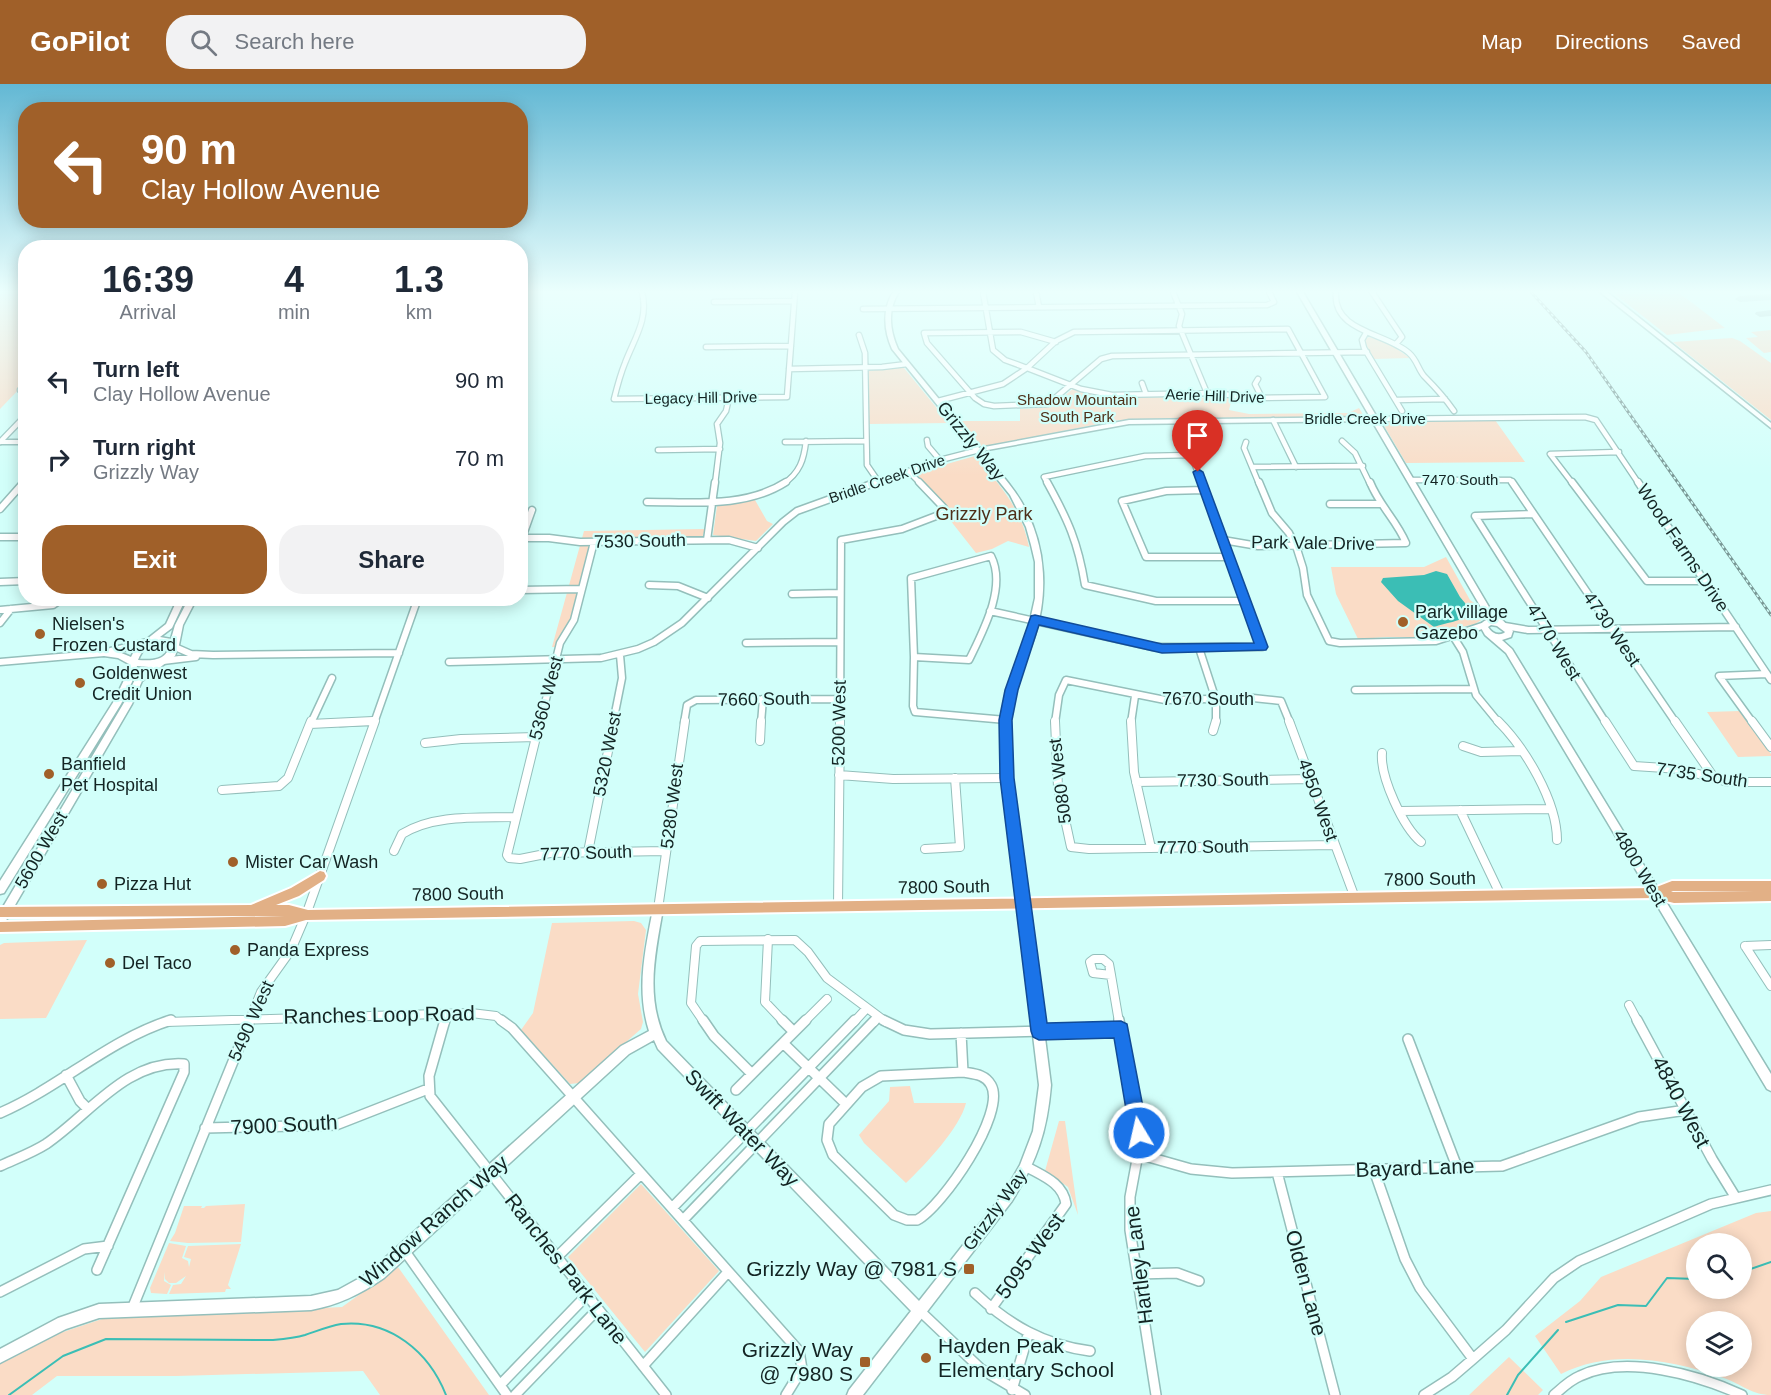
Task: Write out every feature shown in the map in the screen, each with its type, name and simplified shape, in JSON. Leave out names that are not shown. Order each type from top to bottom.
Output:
[{"type":"main road","points":[[247,910],[295,892],[320,876]]},
{"type":"main road","name":"7800 South","points":[[1654,893],[1672,886],[1771,886]]},
{"type":"main road","name":"7800 South","points":[[2,915],[285,921],[306,915],[658,909],[1654,893],[1674,898],[1771,896]]},
{"type":"main road","name":"7800 South","points":[[0,927],[109,924],[167,917],[204,916],[218,911],[289,910],[306,915]]},
{"type":"street","name":"Legacy Hill Drive","points":[[629,353],[622,369],[614,399],[787,397],[789,369]]},
{"type":"street","points":[[790,353],[789,369],[865,368],[907,364]]},
{"type":"street","points":[[864,353],[867,465],[879,481]]},
{"type":"street","name":"Grizzly Way","points":[[854,1395],[1008,1197],[1027,1167],[1043,1119],[1046,1085],[1007,778],[1006,720],[1011,690],[1035,619],[1040,579],[1038,551],[1032,532],[1013,494],[899,353]]},
{"type":"street","points":[[936,353],[971,394],[981,403],[994,406],[1042,405],[1054,402],[1107,356],[1281,353]]},
{"type":"street","name":"Aerie Hill Drive","points":[[996,353],[1026,368],[1103,394],[1207,393],[1262,398],[1325,397],[1301,353]]},
{"type":"street","points":[[938,401],[1004,384],[1043,353]]},
{"type":"street","name":"4800 West","points":[[1335,353],[1485,609],[1509,631],[1507,636],[1509,651]]},
{"type":"street","points":[[1368,353],[1402,411]]},
{"type":"street","points":[[1409,353],[1413,356],[1422,374],[1454,411]]},
{"type":"street","points":[[1680,353],[1771,426]]},
{"type":"street","points":[[1191,354],[1207,393]]},
{"type":"street","points":[[1258,379],[1256,384],[1262,398]]},
{"type":"street","points":[[1142,383],[1146,394]]},
{"type":"street","points":[[707,540],[721,438],[717,424],[726,411],[729,398]]},
{"type":"street","points":[[1396,400],[1445,399]]},
{"type":"street","name":"Bridle Creek Drive","points":[[449,662],[556,660],[620,655],[649,645],[671,633],[788,518],[803,508],[940,460],[979,450],[1129,422],[1594,418]]},
{"type":"street","name":"Wood Farms Drive","points":[[1594,418],[1599,422],[1769,677]]},
{"type":"street","points":[[1273,420],[1296,466]]},
{"type":"street","points":[[990,611],[1035,619],[1153,647],[1262,647],[1179,421]]},
{"type":"street","points":[[0,442],[18,423]]},
{"type":"street","points":[[927,440],[928,446],[940,460]]},
{"type":"street","points":[[647,502],[749,498],[783,485],[801,466],[806,441]]},
{"type":"street","points":[[785,442],[866,441]]},
{"type":"street","points":[[1330,504],[1380,504],[1363,466],[1350,447],[1342,441]]},
{"type":"street","points":[[0,442],[18,442]]},
{"type":"street","points":[[1246,442],[1244,448],[1272,513],[1289,533],[1295,545],[1303,568],[1306,594],[1323,634],[1329,641],[1340,643],[1431,642],[1467,630],[1488,629],[1502,624],[1528,630]]},
{"type":"street","points":[[658,450],[720,449]]},
{"type":"street","points":[[1619,452],[1550,454],[1613,540],[1647,581],[1705,581]]},
{"type":"street","points":[[1192,455],[1144,456],[1044,477],[1071,526],[1080,553],[1085,585],[1156,601],[1245,601]]},
{"type":"street","points":[[1252,467],[1363,466]]},
{"type":"street","name":"5200 West","points":[[838,906],[841,540],[897,531],[944,513],[944,508],[908,471]]},
{"type":"street","name":"7470 South","points":[[1410,480],[1510,480]]},
{"type":"street","name":"4730 West","points":[[1510,480],[1715,779]]},
{"type":"street","points":[[0,509],[18,489]]},
{"type":"street","points":[[1204,490],[1166,491],[1122,501],[1146,557],[1229,557]]},
{"type":"street","name":"Park Vale Drive","points":[[1223,540],[1254,546],[1404,544],[1406,541],[1398,527],[1380,504]]},
{"type":"street","points":[[528,520],[532,510]]},
{"type":"street","name":"4770 West","points":[[1533,514],[1475,516],[1634,766]]},
{"type":"street","points":[[0,537],[18,537]]},
{"type":"street","name":"7530 South","points":[[528,538],[594,542],[732,540],[758,548]]},
{"type":"street","name":"5360 West","points":[[507,857],[506,851],[556,660],[562,640],[574,620],[594,542]]},
{"type":"street","points":[[914,657],[969,660],[990,611],[996,575],[996,564],[991,556],[979,557],[911,578],[914,657],[912,700],[915,712],[1006,720]]},
{"type":"street","points":[[0,582],[18,581]]},
{"type":"street","points":[[649,585],[678,586],[708,598]]},
{"type":"street","points":[[528,590],[582,589]]},
{"type":"street","points":[[792,594],[840,593]]},
{"type":"street","points":[[0,610],[39,606]]},
{"type":"street","points":[[132,661],[138,649],[169,626],[178,606]]},
{"type":"street","points":[[175,646],[179,625],[189,606]]},
{"type":"street","name":"5490 West","points":[[132,1309],[266,982],[293,945],[306,915],[415,606]]},
{"type":"street","points":[[0,623],[11,609]]},
{"type":"street","name":"4800 West","points":[[1485,609],[1488,629],[1509,651],[1771,1085]]},
{"type":"street","points":[[1488,629],[1507,636],[1528,630],[1546,629],[1736,627]]},
{"type":"street","points":[[1453,636],[1467,660],[1472,689],[1481,704],[1511,735],[1545,793],[1558,828],[1557,840]]},
{"type":"street","points":[[0,662],[104,653],[165,640],[191,654],[399,653]]},
{"type":"street","points":[[746,643],[840,642]]},
{"type":"street","name":"5600 West","points":[[2,915],[124,711],[137,682],[172,654],[175,646]]},
{"type":"street","points":[[1199,648],[1216,700],[1218,719],[1213,730]]},
{"type":"street","points":[[104,653],[119,655],[146,665],[213,655]]},
{"type":"street","name":"5320 West","points":[[588,852],[622,678],[620,655]]},
{"type":"street","name":"5600 West","points":[[0,890],[118,702],[131,673],[132,661]]},
{"type":"street","points":[[1769,677],[1719,676],[1771,747]]},
{"type":"street","points":[[222,790],[279,786],[288,778],[309,724],[332,678]]},
{"type":"street","name":"5080 West","points":[[1071,847],[1064,820],[1054,741],[1060,688],[1066,680],[1077,681],[1135,696]]},
{"type":"street","points":[[1355,690],[1472,689]]},
{"type":"street","points":[[1135,696],[1130,736],[1136,782],[1151,848]]},
{"type":"street","name":"7670 South","points":[[1135,696],[1165,700],[1281,701]]},
{"type":"street","points":[[760,741],[763,699]]},
{"type":"street","name":"7660 South","points":[[689,703],[696,700],[839,699]]},
{"type":"street","name":"4950 West","points":[[1281,701],[1355,898]]},
{"type":"street","name":"5280 West","points":[[658,909],[685,709],[689,703]]},
{"type":"street","points":[[309,724],[375,721]]},
{"type":"street","points":[[425,743],[461,739],[536,737]]},
{"type":"street","points":[[1463,746],[1481,752],[1521,751]]},
{"type":"street","points":[[1382,753],[1381,765],[1400,811],[1408,829],[1421,842]]},
{"type":"street","points":[[72,797],[80,762]]},
{"type":"street","name":"7735 South","points":[[1634,766],[1680,769],[1715,779],[1736,782],[1771,782]]},
{"type":"street","points":[[839,775],[893,779],[1007,778]]},
{"type":"street","points":[[924,849],[960,847],[955,778]]},
{"type":"street","name":"7730 South","points":[[1136,782],[1311,779]]},
{"type":"street","points":[[53,829],[52,820],[63,800],[60,796]]},
{"type":"street","points":[[1400,811],[1551,809]]},
{"type":"street","points":[[1460,810],[1501,896]]},
{"type":"street","points":[[393,851],[401,835],[421,826],[460,819],[515,817]]},
{"type":"street","name":"7770 South","points":[[1071,847],[1335,845]]},
{"type":"street","name":"7770 South","points":[[507,857],[517,859],[545,853],[665,851]]},
{"type":"street","name":"Swift Water Way","points":[[658,909],[646,987],[649,1014],[656,1033],[667,1051],[920,1311]]},
{"type":"street","points":[[768,939],[765,1002],[794,1032]]},
{"type":"street","points":[[752,1074],[717,1039],[690,1003],[696,946],[702,940],[795,940],[818,963],[828,979],[877,1018],[890,1025],[913,1032],[961,1034],[1121,1029]]},
{"type":"street","points":[[1771,945],[1745,946],[1771,986]]},
{"type":"street","name":"Hartley Lane","points":[[1111,975],[1138,1127],[1138,1154],[1130,1197],[1130,1218],[1156,1395]]},
{"type":"street","points":[[736,1090],[827,999]]},
{"type":"street","name":"4840 West","points":[[1629,1005],[1712,1160],[1736,1198]]},
{"type":"street","points":[[672,1208],[866,1009]]},
{"type":"street","points":[[428,1089],[429,1076],[447,1014]]},
{"type":"street","name":"Ranches Loop Road","points":[[0,1113],[28,1100],[124,1038],[154,1024],[178,1019],[484,1014],[503,1020],[799,1351],[804,1366],[799,1379],[786,1395]]},
{"type":"street","points":[[683,1220],[877,1018]]},
{"type":"street","name":"Window Ranch Way","points":[[0,1356],[82,1316],[99,1311],[318,1303],[360,1287],[405,1250],[625,1050],[656,1033]]},
{"type":"street","points":[[961,1034],[963,1072]]},
{"type":"street","points":[[1408,1040],[1457,1167]]},
{"type":"street","points":[[783,1043],[846,1104]]},
{"type":"street","points":[[0,1166],[47,1144],[117,1086],[153,1066],[182,1063],[184,1066],[97,1270]]},
{"type":"street","points":[[963,1072],[981,1076],[991,1086],[993,1098],[990,1120],[975,1150],[926,1214],[914,1220],[906,1220],[894,1215],[830,1150],[827,1140],[828,1128],[866,1083],[887,1074],[963,1072]]},
{"type":"street","points":[[66,1075],[80,1101],[88,1109]]},
{"type":"street","name":"7900 South","points":[[205,1128],[336,1125],[428,1089]]},
{"type":"street","name":"Ranches Park Lane","points":[[428,1089],[431,1099],[666,1395]]},
{"type":"street","name":"Bayard Lane","points":[[1138,1154],[1205,1171],[1277,1172],[1502,1166],[1647,1113],[1686,1110]]},
{"type":"street","name":"5095 West","points":[[992,1309],[1064,1210],[1066,1202],[1060,1187],[1027,1167]]},
{"type":"street","points":[[1374,1170],[1405,1259],[1420,1288],[1473,1359]]},
{"type":"street","name":"Olden Lane","points":[[1277,1172],[1335,1395]]},
{"type":"street","points":[[557,1257],[641,1174]]},
{"type":"street","points":[[1424,1395],[1452,1377],[1473,1359],[1506,1330],[1554,1278],[1579,1261],[1711,1204],[1771,1190]]},
{"type":"street","points":[[0,1292],[84,1249],[108,1246]]},
{"type":"street","points":[[405,1250],[507,1395]]},
{"type":"street","points":[[643,1366],[728,1272]]},
{"type":"street","points":[[1137,1274],[1178,1273],[1199,1281]]},
{"type":"street","points":[[975,1293],[992,1309],[1028,1335],[1057,1346],[1090,1351]]},
{"type":"street","points":[[500,1385],[587,1295]]},
{"type":"street","points":[[515,1395],[598,1309]]},
{"type":"street","points":[[920,1311],[976,1366],[1012,1390],[1025,1395]]},
{"type":"street","points":[[1012,1390],[1028,1335]]},
{"type":"street","points":[[1560,1393],[1574,1379],[1594,1371],[1630,1368],[1690,1375],[1742,1395]]},
{"type":"green space","points":[[0,353],[18,353],[18,390],[0,409]]},
{"type":"green space","points":[[1371,353],[1403,353],[1410,358],[1374,359]]},
{"type":"green space","points":[[1687,353],[1757,353],[1771,363],[1771,420]]},
{"type":"green space","points":[[904,368],[949,423],[869,424],[868,371]]},
{"type":"green space","name":"Shadow Mountain South Park","points":[[1074,388],[1094,395],[1112,397],[1232,398],[1229,410],[1249,414],[1348,413],[1359,408],[1364,416],[1119,420],[982,447],[962,421],[1020,421],[1020,409],[1049,405]]},
{"type":"green space","points":[[1495,420],[1525,462],[1406,463],[1383,424],[1388,421]]},
{"type":"green space","name":"Grizzly Park","points":[[975,456],[1001,487],[1015,509],[1026,533],[1029,547],[1008,541],[992,549],[976,553],[950,520],[953,513],[915,473]]},
{"type":"green space","points":[[755,500],[767,521],[773,524],[756,541],[713,535],[717,506]]},
{"type":"green space","points":[[705,529],[702,538],[604,540],[591,545],[569,624],[555,647],[552,647],[584,531]]},
{"type":"green space","points":[[1446,557],[1470,600],[1481,608],[1483,619],[1475,624],[1453,629],[1441,637],[1358,639],[1336,594],[1331,567],[1424,567]]},
{"type":"green space","points":[[1740,711],[1771,756],[1738,757],[1707,712]]},
{"type":"green space","points":[[634,921],[641,923],[646,930],[638,994],[643,1022],[641,1029],[579,1083],[570,1084],[521,1030],[533,1013],[552,923]]},
{"type":"green space","points":[[87,940],[46,1018],[0,1019],[0,945]]},
{"type":"green space","points":[[910,1086],[914,1103],[966,1103],[957,1124],[949,1135],[906,1183],[864,1143],[859,1135],[889,1101],[890,1087]]},
{"type":"green space","points":[[1059,1121],[1065,1121],[1078,1215],[1068,1187],[1045,1171]]},
{"type":"green space","points":[[641,1184],[719,1271],[645,1352],[568,1257]]},
{"type":"green space","points":[[245,1204],[241,1242],[170,1241],[184,1206],[204,1208]]},
{"type":"green space","points":[[1771,1211],[1771,1395],[1752,1391],[1720,1377],[1752,1377],[1752,1311],[1686,1311],[1686,1367],[1663,1362],[1621,1359],[1581,1366],[1561,1374],[1535,1336],[1580,1301],[1601,1277],[1686,1242],[1686,1299],[1752,1299],[1752,1233],[1708,1233],[1756,1213]]},
{"type":"green space","points":[[169,1243],[186,1246],[182,1258],[188,1261],[189,1267],[191,1259],[184,1257],[188,1246],[241,1244],[228,1285],[231,1289],[226,1289],[225,1292],[169,1294],[173,1285],[181,1284],[186,1276],[176,1283],[169,1283],[165,1279],[165,1272],[164,1281],[171,1285],[167,1294],[151,1293],[150,1288]]},
{"type":"green space","points":[[398,1267],[489,1395],[380,1395],[363,1371],[176,1376],[57,1376],[32,1395],[0,1395],[0,1364],[60,1333],[102,1319],[342,1307]]},
{"type":"green space","points":[[1509,1357],[1543,1390],[1538,1395],[1469,1395]]},
{"type":"water","points":[[1436,571],[1447,574],[1470,609],[1470,616],[1434,627],[1398,601],[1381,582],[1383,578],[1424,575]]},
{"type":"waterway","points":[[1752,1269],[1771,1262]]},
{"type":"waterway","points":[[1566,1322],[1618,1305],[1646,1306],[1667,1278],[1686,1279]]},
{"type":"waterway","points":[[9,1395],[63,1356],[106,1339],[273,1340],[301,1336],[341,1324],[376,1327],[406,1342],[429,1365],[446,1395]]},
{"type":"waterway","points":[[1507,1395],[1518,1375],[1558,1330]]},
{"type":"railway","points":[[1587,353],[1771,615]]},
{"type":"place","name":"Park village Gazebo","points":[[1403,622]]},
{"type":"place","name":"Nielsen's Frozen Custard","points":[[40,634]]},
{"type":"place","name":"Goldenwest Credit Union","points":[[80,683]]},
{"type":"place","name":"Banfield Pet Hospital","points":[[49,774]]},
{"type":"place","name":"Mister Car Wash","points":[[233,862]]},
{"type":"place","name":"Pizza Hut","points":[[102,884]]},
{"type":"place","name":"Panda Express","points":[[235,950]]},
{"type":"place","name":"Del Taco","points":[[110,963]]},
{"type":"place","name":"Grizzly Way @ 7981 S","points":[[969,1269]]},
{"type":"place","name":"Hayden Peak Elementary School","points":[[926,1358]]},
{"type":"place","name":"Grizzly Way @ 7980 S","points":[[865,1362]]},
{"type":"route","points":[[1139,1133],[1121,1029],[1039,1031],[1004,740],[1011,690],[1035,619],[1162,648],[1262,647],[1198,472]]}]
